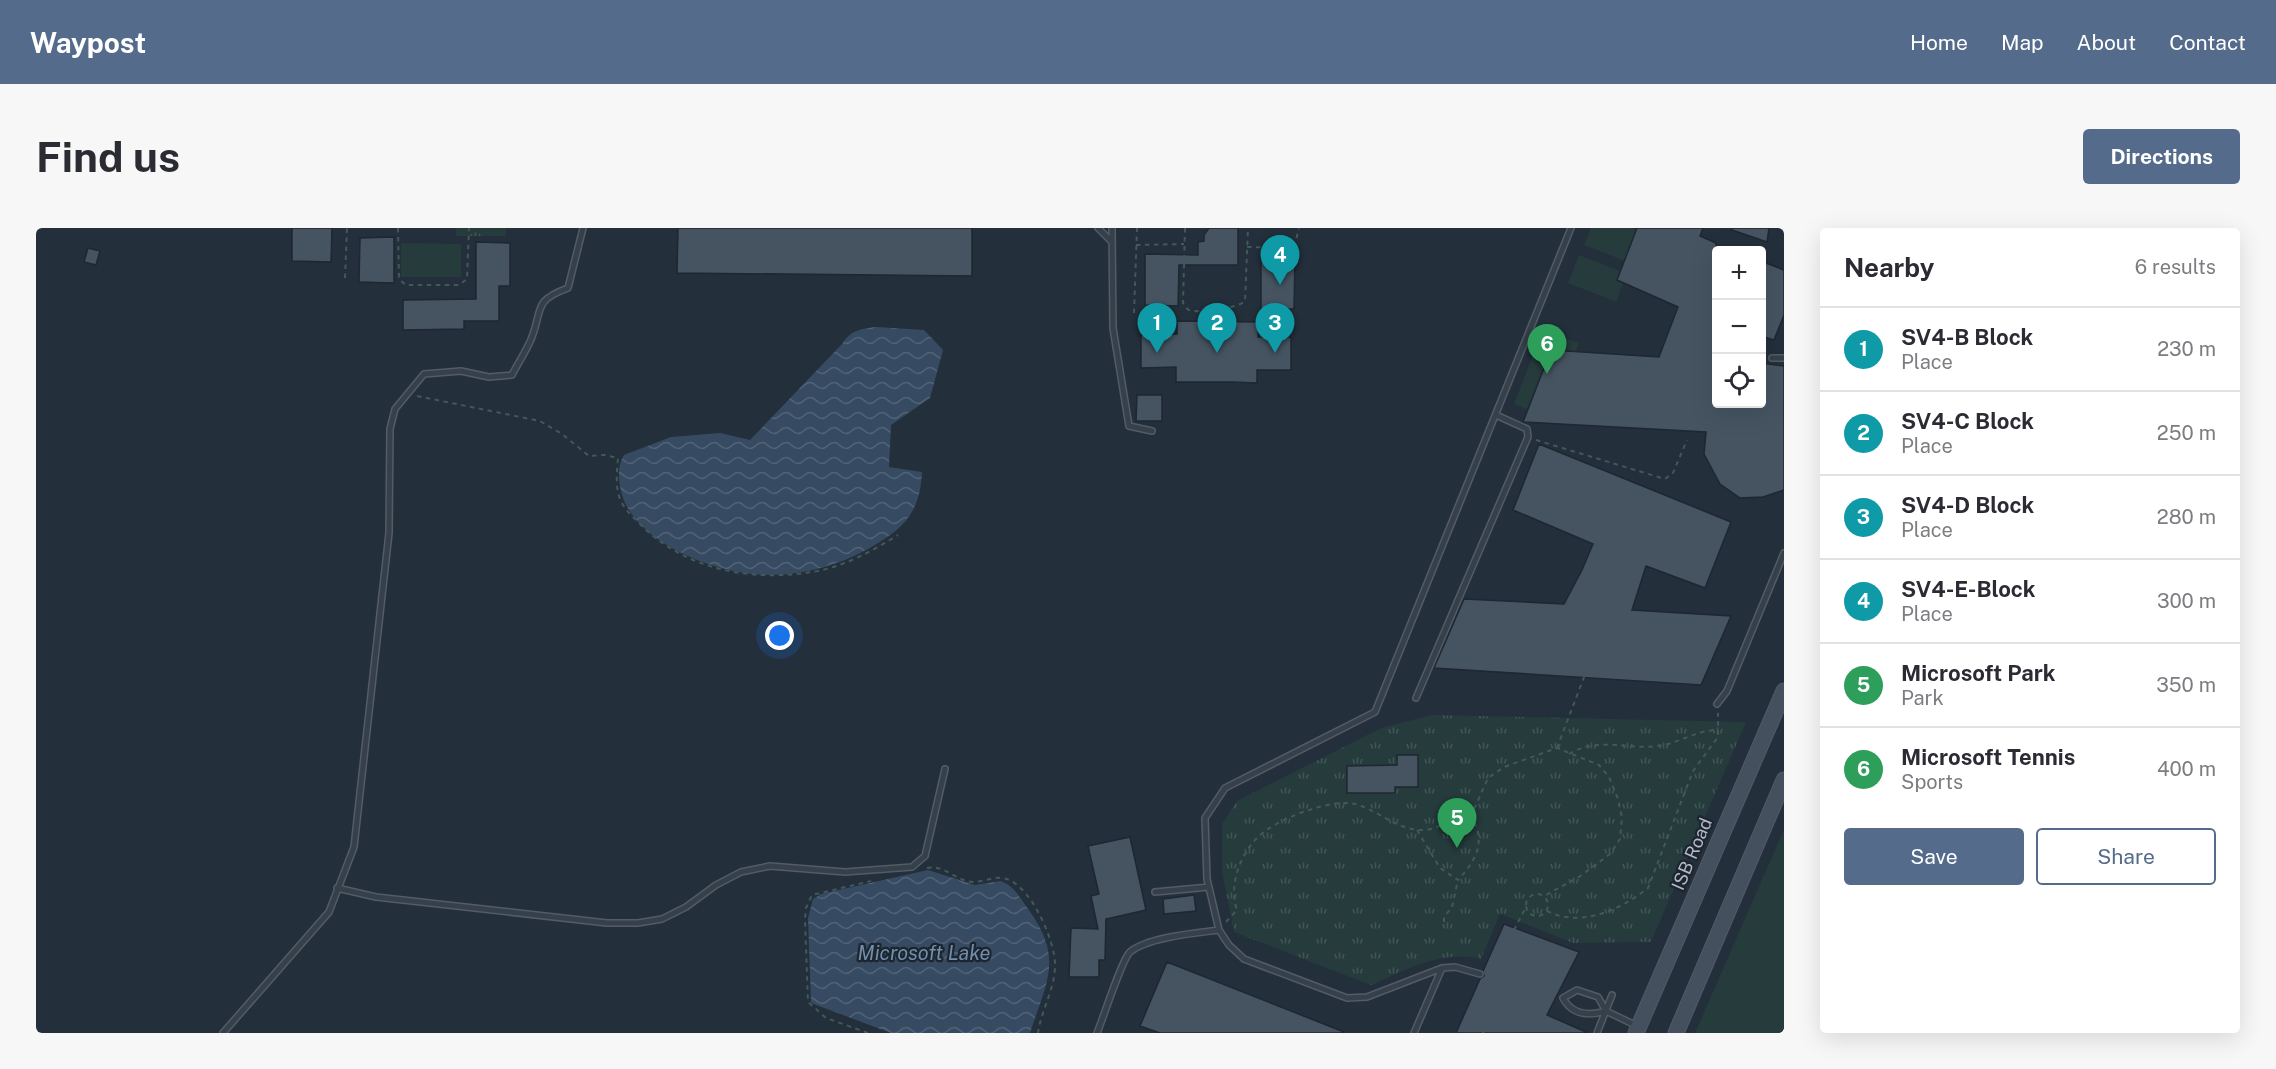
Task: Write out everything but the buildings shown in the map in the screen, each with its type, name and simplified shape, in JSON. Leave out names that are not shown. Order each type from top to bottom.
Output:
[{"type":"main road","name":"ISB Road","points":[[1637,1030],[1784,691]]},
{"type":"main road","points":[[1676,1033],[1784,780]]},
{"type":"lane","points":[[223,1033],[328,912],[354,847],[389,534],[390,429],[395,409],[405,393],[424,374],[461,371],[489,377],[512,375],[532,338],[538,310],[548,295],[568,288],[583,228]]},
{"type":"lane","points":[[1098,228],[1112,242]]},
{"type":"lane","points":[[1112,228],[1113,328],[1129,426],[1152,431]]},
{"type":"lane","points":[[1480,974],[1455,967],[1442,968],[1367,997],[1347,998],[1244,959],[1229,945],[1219,930],[1209,887],[1205,818],[1225,788],[1375,712],[1571,228]]},
{"type":"lane","points":[[1772,358],[1784,358]]},
{"type":"lane","points":[[1416,698],[1528,437],[1527,429],[1496,415]]},
{"type":"lane","points":[[1717,704],[1727,691],[1784,553]]},
{"type":"lane","points":[[338,888],[376,897],[607,923],[638,923],[662,919],[686,907],[716,885],[741,872],[770,866],[845,872],[912,867],[925,856],[945,769]]},
{"type":"lane","points":[[1155,892],[1209,887]]},
{"type":"lane","points":[[1097,1033],[1128,953],[1141,946],[1163,940],[1219,930]]},
{"type":"lane","points":[[1414,1033],[1442,968]]},
{"type":"lane","points":[[1606,1011],[1590,1016],[1568,1007],[1561,997],[1577,990],[1598,997],[1606,1011],[1637,1030]]},
{"type":"lane","points":[[1596,1033],[1612,995]]},
{"type":"path","points":[[345,278],[347,228]]},
{"type":"path","points":[[398,228],[401,283],[406,285],[459,285],[468,279],[469,228]]},
{"type":"path","points":[[1134,313],[1137,228]]},
{"type":"path","points":[[1185,228],[1183,303],[1187,308],[1195,311],[1235,307],[1245,301],[1248,228]]},
{"type":"path","points":[[1247,247],[1287,248],[1296,240],[1299,228]]},
{"type":"path","points":[[1136,245],[1185,244]]},
{"type":"path","points":[[405,393],[540,421],[562,434],[589,456],[605,454],[618,458],[617,487],[626,509],[649,533],[677,552],[701,564],[727,572],[753,576],[815,572],[850,561],[898,535]]},
{"type":"path","points":[[1528,437],[1665,478],[1673,473],[1687,440]]},
{"type":"path","points":[[1557,748],[1589,664]]},
{"type":"path","points":[[1547,911],[1557,916],[1586,919],[1633,900],[1648,888],[1693,771],[1701,758],[1713,747],[1718,737],[1717,704]]},
{"type":"path","points":[[1569,754],[1580,748],[1598,744],[1648,747],[1664,745],[1708,730],[1718,730]]},
{"type":"path","points":[[1471,816],[1488,778],[1504,767],[1557,748],[1599,765],[1609,777],[1618,799],[1622,818],[1620,839],[1610,854],[1595,866],[1544,896],[1536,894],[1528,898],[1526,907],[1513,932],[1503,987],[1483,1033]]},
{"type":"path","points":[[1219,930],[1237,910],[1233,887],[1247,854],[1260,835],[1311,809],[1335,804],[1354,804],[1389,821],[1418,830],[1431,829],[1462,815],[1471,816]]},
{"type":"path","points":[[1444,922],[1444,917],[1452,907],[1458,880],[1477,856],[1480,843],[1478,827],[1471,816]]},
{"type":"path","points":[[1418,830],[1440,868],[1458,880]]},
{"type":"path","points":[[926,868],[938,866],[971,882],[1002,877],[1019,886],[1030,899],[1052,938],[1056,968],[1038,1033]]},
{"type":"path","points":[[868,1033],[826,1018],[808,1002],[806,908],[812,895],[881,878]]},
{"type":"path","points":[[1544,896],[1548,903],[1547,911]]},
{"type":"path","points":[[1526,907],[1530,914],[1539,916],[1547,911]]},
{"type":"green space","points":[[456,228],[506,228],[506,236],[456,236]]},
{"type":"green space","points":[[1591,228],[1631,228],[1645,233],[1633,264],[1584,245]]},
{"type":"green space","points":[[401,243],[461,244],[461,277],[401,277]]},
{"type":"green space","points":[[1579,255],[1627,274],[1616,302],[1568,283]]},
{"type":"green space","points":[[1543,329],[1579,343],[1550,418],[1514,404]]},
{"type":"green space","points":[[1432,715],[1746,722],[1651,942],[1573,943],[1500,914],[1481,959],[1452,957],[1438,959],[1371,985],[1234,932],[1222,872],[1222,824],[1237,801],[1381,728]]},
{"type":"green space","points":[[1784,829],[1784,1033],[1695,1033]]},
{"type":"water","points":[[876,327],[924,330],[943,350],[930,398],[891,425],[889,467],[922,472],[918,499],[900,527],[855,556],[812,570],[768,575],[734,571],[693,558],[653,536],[637,521],[626,505],[620,486],[619,470],[624,455],[671,437],[720,433],[750,440],[852,333]]},
{"type":"water","name":"Microsoft Lake","points":[[928,870],[975,885],[1001,881],[1007,884],[1019,895],[1039,926],[1046,942],[1049,970],[1030,1033],[891,1033],[811,1003],[808,918],[813,899],[821,894]]},
{"type":"place","name":"SV4-E-Block","points":[[1280,285]]},
{"type":"place","name":"SV4-B Block","points":[[1157,353]]},
{"type":"place","name":"SV4-C Block","points":[[1217,353]]},
{"type":"place","name":"SV4-D Block","points":[[1275,353]]},
{"type":"place","name":"Microsoft Tennis","points":[[1547,374]]},
{"type":"place","name":"Microsoft Park","points":[[1457,848]]}]
